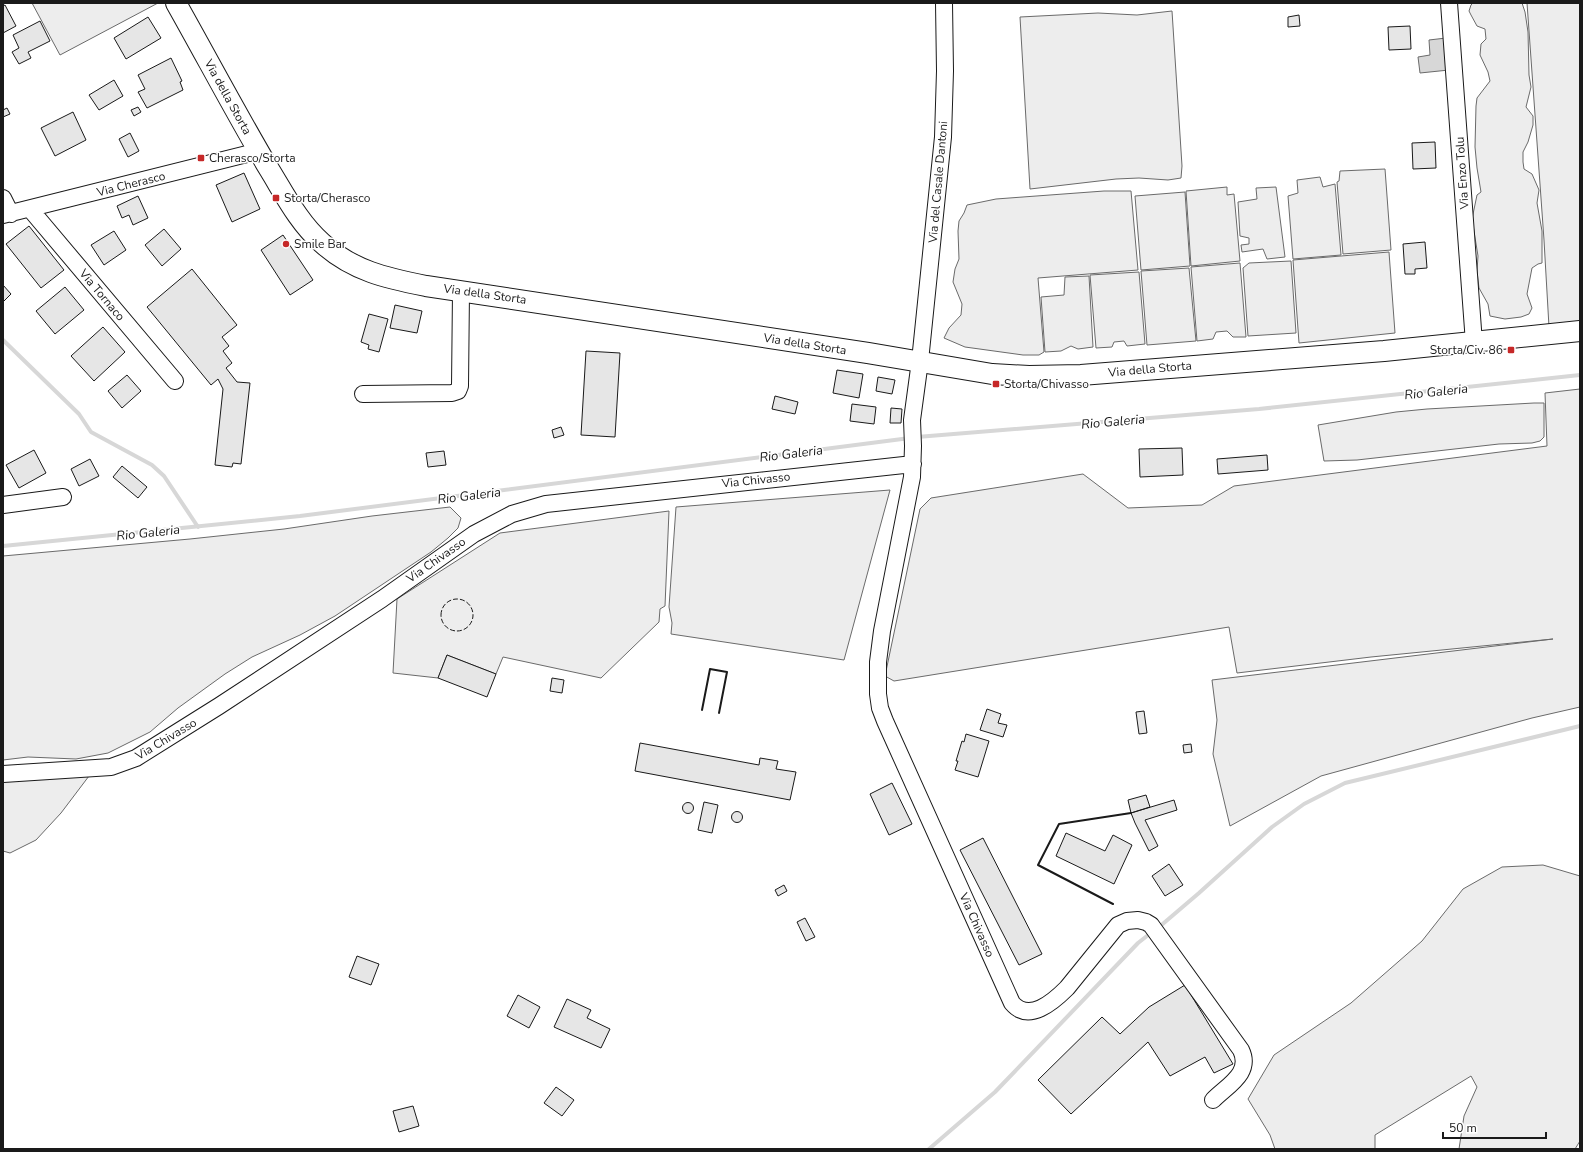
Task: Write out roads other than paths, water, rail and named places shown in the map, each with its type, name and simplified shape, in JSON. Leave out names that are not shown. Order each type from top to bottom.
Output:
[{"type":"main road","name":"Via della Storta","points":[[176,3],[259,151],[306,228],[340,257],[365,270],[388,278],[461,291],[920,361],[992,374],[1030,376],[1072,375],[1474,343],[1580,332]]},
{"type":"street","name":"Via del Casale Dantoni","points":[[920,361],[943,137],[945,71],[944,3]]},
{"type":"street","name":"Via Enzo Tolu","points":[[1450,3],[1474,343]]},
{"type":"street","name":"Via Cherasco","points":[[7,215],[259,151]]},
{"type":"street","points":[[3,198],[7,215]]},
{"type":"street","name":"Via Tornaco","points":[[30,209],[175,381]]},
{"type":"street","points":[[363,394],[452,393],[458,391],[460,386],[461,291]]},
{"type":"street","name":"Via Chivasso","points":[[920,361],[912,420],[913,464],[880,648],[877,683],[880,708],[1012,1003],[1024,1011],[1033,1011],[1043,1007],[1058,997],[1067,988],[1118,925],[1132,920],[1142,920],[1149,924],[1165,945],[1241,1050],[1245,1058],[1243,1070],[1213,1100]]},
{"type":"street","name":"Via Chivasso","points":[[3,774],[111,767],[136,758],[226,701],[382,598],[474,534],[499,520],[523,510],[546,504],[913,464]]},
{"type":"street","points":[[3,505],[63,497]]},
{"type":"waterway","points":[[3,340],[79,414],[91,432],[152,465],[164,476],[198,527]]},
{"type":"waterway","name":"Rio Galeria","points":[[917,437],[1259,409],[1580,375]]},
{"type":"waterway","name":"Rio Galeria","points":[[3,546],[300,516],[910,438]]},
{"type":"waterway","points":[[1158,928],[1272,827],[1304,804],[1345,783],[1580,726]]},
{"type":"waterway","points":[[929,1149],[995,1092],[1138,943],[1152,932]]},
{"type":"place","name":"Cherasco/Storta","points":[[201,158]]},
{"type":"place","name":"Storta/Cherasco","points":[[276,198]]},
{"type":"place","name":"Smile Bar","points":[[286,244]]},
{"type":"place","name":"Storta/Civ. 86","points":[[1511,350]]},
{"type":"place","name":"Storta/Chivasso","points":[[996,384]]}]
